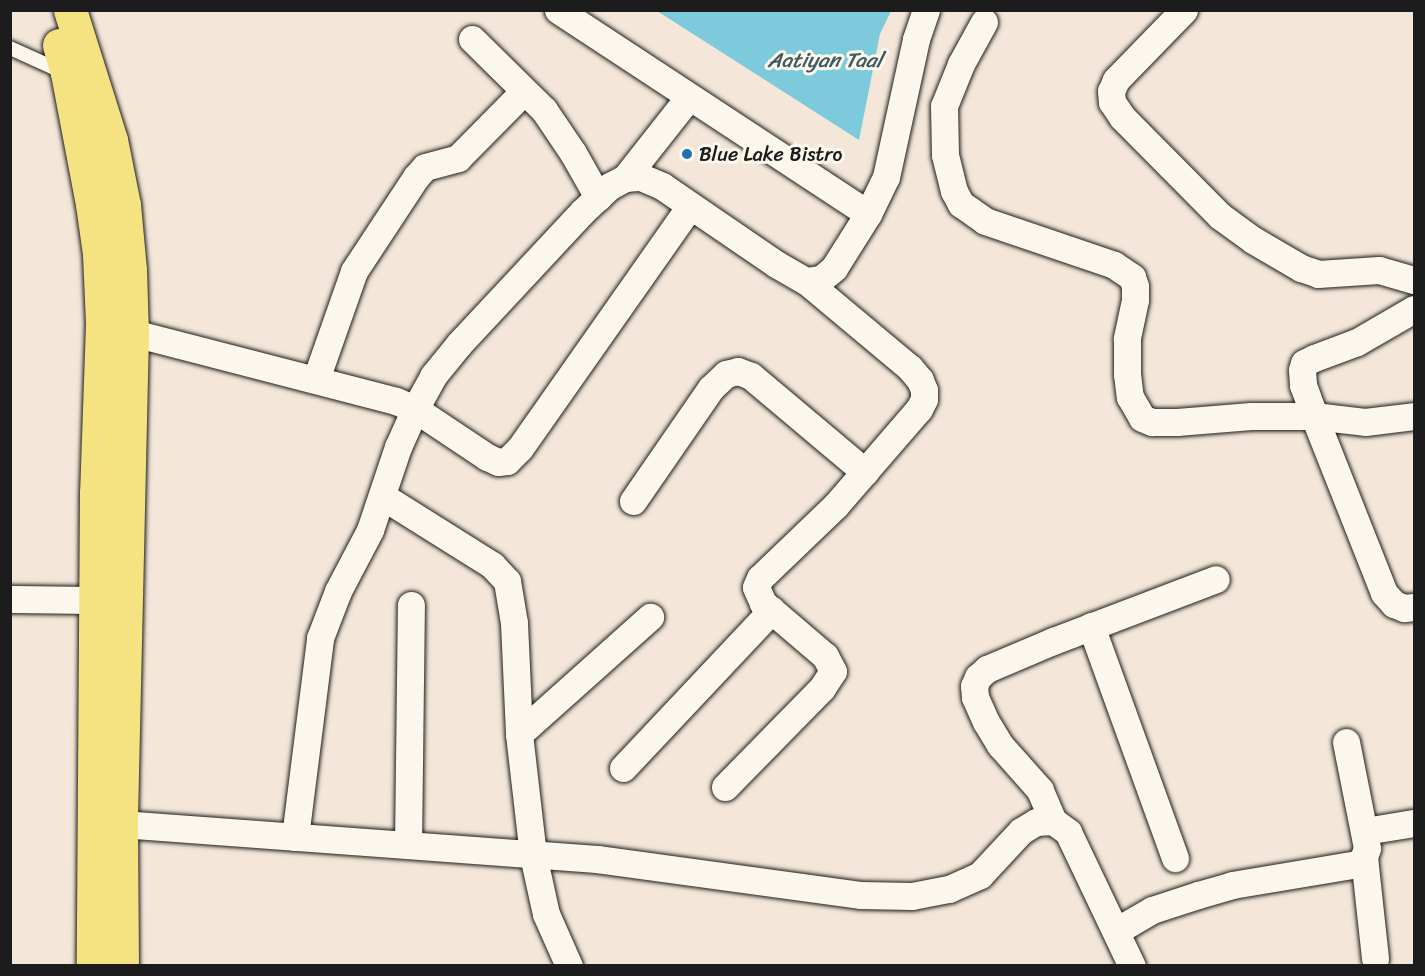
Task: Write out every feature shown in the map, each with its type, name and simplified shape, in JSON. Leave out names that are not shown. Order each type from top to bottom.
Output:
[{"type":"main road","points":[[48,10],[68,73],[99,254],[117,329],[96,493],[93,966]]},
{"type":"main road","points":[[70,10],[111,140],[122,195],[117,329],[122,966]]},
{"type":"street","points":[[558,10],[868,214]]},
{"type":"street","points":[[806,281],[821,279],[834,268],[868,214],[886,177],[913,51],[926,10]]},
{"type":"street","points":[[1184,10],[1116,80],[1111,92],[1112,102],[1122,117],[1220,216],[1253,240],[1301,268],[1318,274],[1379,270],[1414,280]]},
{"type":"street","points":[[984,22],[961,64],[944,106],[945,155],[954,191],[961,204],[985,221],[1114,265],[1131,277],[1135,286],[1135,300],[1127,339],[1127,374],[1130,397],[1142,418],[1152,422],[1177,422],[1251,416],[1314,416],[1365,422],[1414,416]]},
{"type":"street","points":[[471,39],[555,125],[598,197]]},
{"type":"street","points":[[316,379],[354,271],[416,177],[425,167],[458,158],[524,91]]},
{"type":"street","points":[[295,837],[320,638],[338,591],[370,530],[415,409],[433,376],[459,344],[598,197],[625,178],[689,97]]},
{"type":"street","points":[[625,178],[641,177],[662,186],[776,264],[806,281],[910,368],[924,390],[919,409],[865,472],[836,505],[760,578],[756,587],[757,595],[825,656],[833,671],[822,688],[725,787]]},
{"type":"street","points":[[117,329],[373,394],[415,409],[487,457],[498,462],[507,461],[520,448],[690,206]]},
{"type":"street","points":[[1414,309],[1358,342],[1304,363],[1303,386],[1384,593],[1394,604],[1404,608],[1414,607]]},
{"type":"street","points":[[633,501],[711,388],[726,374],[738,371],[751,376],[865,472]]},
{"type":"street","points":[[382,496],[492,565],[507,581],[514,622],[519,734],[532,855],[546,914],[557,944],[569,966]]},
{"type":"street","points":[[1132,966],[1068,832],[1053,821],[1040,790],[1000,745],[986,722],[974,686],[978,677],[987,669],[1091,626],[1216,579]]},
{"type":"street","points":[[10,599],[97,600]]},
{"type":"street","points":[[408,845],[411,605]]},
{"type":"street","points":[[623,768],[772,610]]},
{"type":"street","points":[[519,734],[650,616]]},
{"type":"street","points":[[1091,626],[1175,858]]},
{"type":"street","points":[[1116,931],[1152,910],[1232,885],[1358,864],[1367,848],[1346,742]]},
{"type":"street","points":[[121,824],[667,867],[861,895],[912,896],[950,889],[980,875],[1021,831],[1036,822],[1053,821]]},
{"type":"street","points":[[1365,831],[1414,824]]},
{"type":"street","points":[[1364,857],[1375,958]]},
{"type":"lane","points":[[10,48],[68,73]]},
{"type":"water","name":"Aatiyan Taal","points":[[657,11],[891,11],[880,34],[859,140]]},
{"type":"place","name":"Blue Lake Bistro","points":[[687,154]]}]
